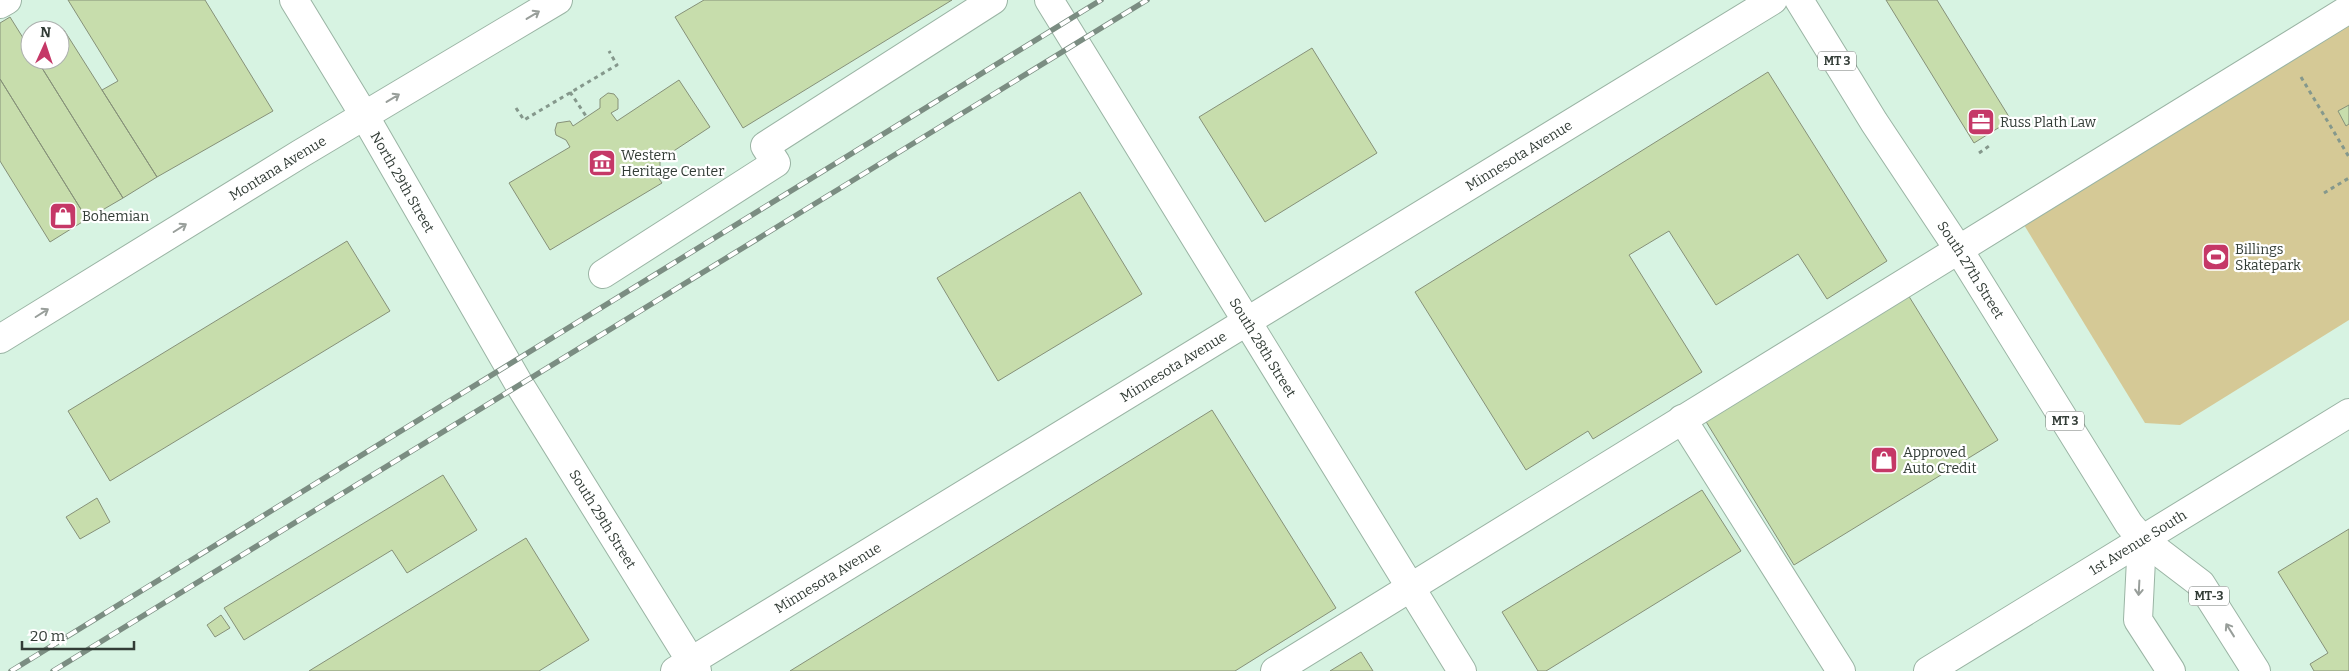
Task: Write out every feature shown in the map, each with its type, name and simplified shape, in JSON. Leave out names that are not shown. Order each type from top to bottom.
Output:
[{"type":"street","points":[[0,4],[7,0]]},
{"type":"street","name":"North 29th Street","points":[[294,0],[364,115],[509,366]]},
{"type":"street","name":"Montana Avenue","points":[[0,339],[364,115],[558,0]]},
{"type":"street","points":[[603,274],[776,163],[765,146],[993,0]]},
{"type":"street","name":"South 28th Street","points":[[1049,0],[1462,671]]},
{"type":"street","name":"Minnesota Avenue","points":[[688,668],[1246,322],[1773,0]]},
{"type":"street","name":"South 27th Street","points":[[1799,0],[1874,122],[1960,250],[2129,524],[2142,539],[2202,584],[2256,671]]},
{"type":"street","points":[[1275,671],[1682,418],[1960,250],[2349,9]]},
{"type":"street","name":"South 29th Street","points":[[509,366],[688,668]]},
{"type":"street","name":"1st Avenue South","points":[[1928,671],[2142,539],[2217,496],[2349,413]]},
{"type":"street","points":[[1682,418],[1841,671]]},
{"type":"street","points":[[2142,539],[2138,620],[2171,671]]},
{"type":"path","points":[[2282,50],[2288,56],[2349,157]]},
{"type":"path","points":[[516,108],[524,120],[617,65],[609,51]]},
{"type":"path","points":[[570,92],[586,116]]},
{"type":"path","points":[[1979,152],[1989,146]]},
{"type":"path","points":[[2324,193],[2349,178]]},
{"type":"shaded area","points":[[2349,18],[2349,320],[2180,425],[2145,423],[2021,220]]},
{"type":"building","points":[[68,0],[205,0],[273,111],[157,177],[102,90],[118,81]]},
{"type":"building","points":[[704,0],[952,0],[743,128],[675,17]]},
{"type":"building","points":[[1886,0],[1937,0],[2011,120],[1974,143]]},
{"type":"building","points":[[10,17],[20,33],[20,70],[43,70],[123,198],[87,219],[0,79],[0,23]]},
{"type":"building","points":[[70,39],[157,177],[123,198],[43,70],[70,70]]},
{"type":"building","points":[[1312,48],[1377,153],[1265,222],[1199,117]]},
{"type":"building","points":[[1768,72],[1887,261],[1827,299],[1798,254],[1716,305],[1669,231],[1629,255],[1702,372],[1593,439],[1588,431],[1526,470],[1415,292]]},
{"type":"building","points":[[0,79],[87,219],[50,242],[0,161]]},
{"type":"building","name":"Western Heritage Center","points":[[679,80],[710,127],[660,160],[660,170],[655,173],[662,183],[550,250],[509,183],[570,147],[566,140],[556,135],[557,123],[570,121],[573,126],[600,108],[600,99],[608,93],[614,94],[618,99],[618,109],[611,113],[617,121]]},
{"type":"building","points":[[2349,105],[2349,124],[2346,126],[2338,111]]},
{"type":"building","points":[[1080,192],[1142,294],[998,381],[937,278]]},
{"type":"building","points":[[347,241],[390,311],[110,481],[68,411]]},
{"type":"building","points":[[1905,290],[1998,440],[1794,565],[1702,415]]},
{"type":"building","points":[[1212,410],[1336,608],[1235,671],[790,671]]},
{"type":"building","points":[[443,475],[477,530],[407,573],[392,550],[244,640],[224,608]]},
{"type":"building","points":[[1702,490],[1741,551],[1546,671],[1538,671],[1502,612]]},
{"type":"building","points":[[97,498],[110,522],[80,539],[66,517]]},
{"type":"building","points":[[2349,529],[2349,671],[2314,671],[2310,664],[2328,653],[2278,572]]},
{"type":"building","points":[[526,538],[589,640],[539,671],[309,671]]},
{"type":"building","points":[[221,615],[230,628],[215,637],[207,625]]},
{"type":"building","points":[[1361,652],[1373,671],[1330,671]]},
{"type":"railway","points":[[11,671],[1101,0]]},
{"type":"railway","points":[[53,671],[1147,0]]},
{"type":"place","name":"Russ Plath Law","points":[[1981,122]]},
{"type":"place","name":"Western Heritage Center","points":[[602,163]]},
{"type":"place","name":"Bohemian","points":[[63,216]]},
{"type":"place","name":"Billings Skatepark","points":[[2216,257]]},
{"type":"place","name":"Approved Auto Credit","points":[[1884,460]]}]
